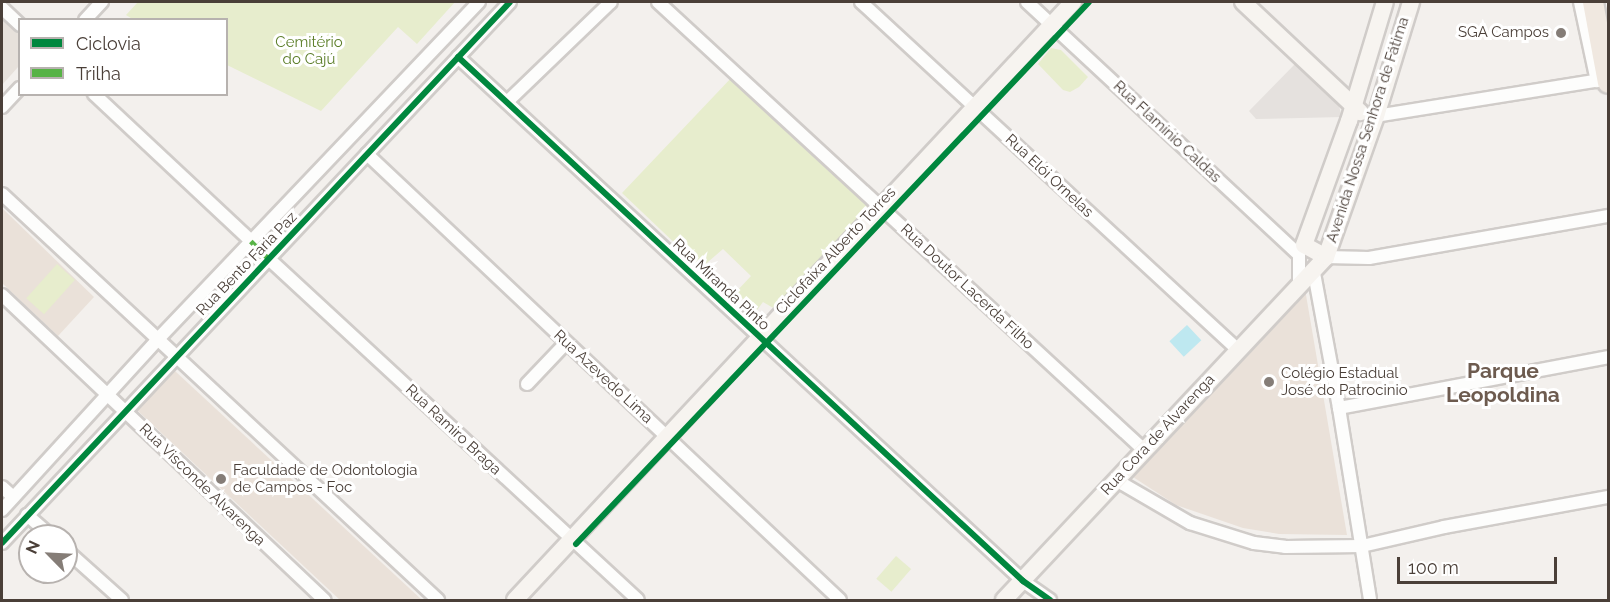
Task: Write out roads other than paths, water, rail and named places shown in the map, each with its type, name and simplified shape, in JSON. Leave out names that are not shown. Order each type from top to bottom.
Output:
[{"type":"highway","points":[[1593,2],[1604,81]]},
{"type":"main road","points":[[515,600],[1074,2]]},
{"type":"main road","points":[[1243,2],[1353,106],[1374,121]]},
{"type":"main road","name":"Avenida Nossa Senhora de Fátima","points":[[1326,257],[1302,250],[1353,106],[1385,2]]},
{"type":"main road","name":"Avenida Nossa Senhora de Fátima","points":[[1314,273],[1326,257],[1374,121],[1411,2]]},
{"type":"main road","name":"Rua Cora de Alvarenga","points":[[1004,600],[1237,349],[1314,273]]},
{"type":"street","points":[[87,18],[102,2]]},
{"type":"street","name":"Rua Bento Faria Paz","points":[[2,510],[159,338],[479,2]]},
{"type":"street","name":"Rua Bento Faria Paz","points":[[2,543],[176,354],[269,259],[510,2]]},
{"type":"street","points":[[507,102],[611,2]]},
{"type":"street","name":"Rua Doutor Lacerda Filho","points":[[658,2],[1144,450]]},
{"type":"street","name":"Rua Elói Ornelas","points":[[861,2],[1237,349]]},
{"type":"street","name":"Rua Flamínio Caldas","points":[[1027,2],[1302,250]]},
{"type":"street","points":[[1374,121],[1604,81],[1580,2]]},
{"type":"street","points":[[2,8],[18,23]]},
{"type":"street","name":"Rua Miranda Pinto","points":[[458,57],[1023,581],[1050,600]]},
{"type":"street","points":[[2,107],[18,90]]},
{"type":"street","points":[[96,96],[251,241]]},
{"type":"street","name":"Rua Azevedo Lima","points":[[367,154],[840,600]]},
{"type":"street","points":[[2,194],[438,600]]},
{"type":"street","points":[[1326,257],[1369,258],[1608,216]]},
{"type":"street","points":[[1298,289],[1302,250]]},
{"type":"street","name":"Rua Ramiro Braga","points":[[269,259],[638,600]]},
{"type":"street","points":[[1314,273],[1339,408],[1370,600]]},
{"type":"street","name":"Rua Visconde Alvarenga","points":[[2,295],[324,600]]},
{"type":"street","points":[[527,384],[566,343]]},
{"type":"street","points":[[1339,408],[1608,357]]},
{"type":"street","points":[[1116,480],[1190,523],[1235,538],[1285,547],[1362,546],[1444,527],[1608,497]]},
{"type":"street","points":[[2,487],[13,497]]},
{"type":"street","points":[[27,515],[37,524]]},
{"type":"street","points":[[78,561],[122,600]]},
{"type":"water","points":[[1187,325],[1201,340],[1184,357],[1169,341]]},
{"type":"place","name":"SGA Campos","points":[[1561,33]]},
{"type":"place","name":"Colégio Estadual José do Patrocinio","points":[[1269,382]]},
{"type":"place","name":"Faculdade de Odontologia de Campos - Foc","points":[[221,479]]},
{"type":"district","name":"Parque Leopoldina","points":[[1503,383]]},
{"type":"park label","name":"Cemitério do Cajú","points":[[309,50]]}]
